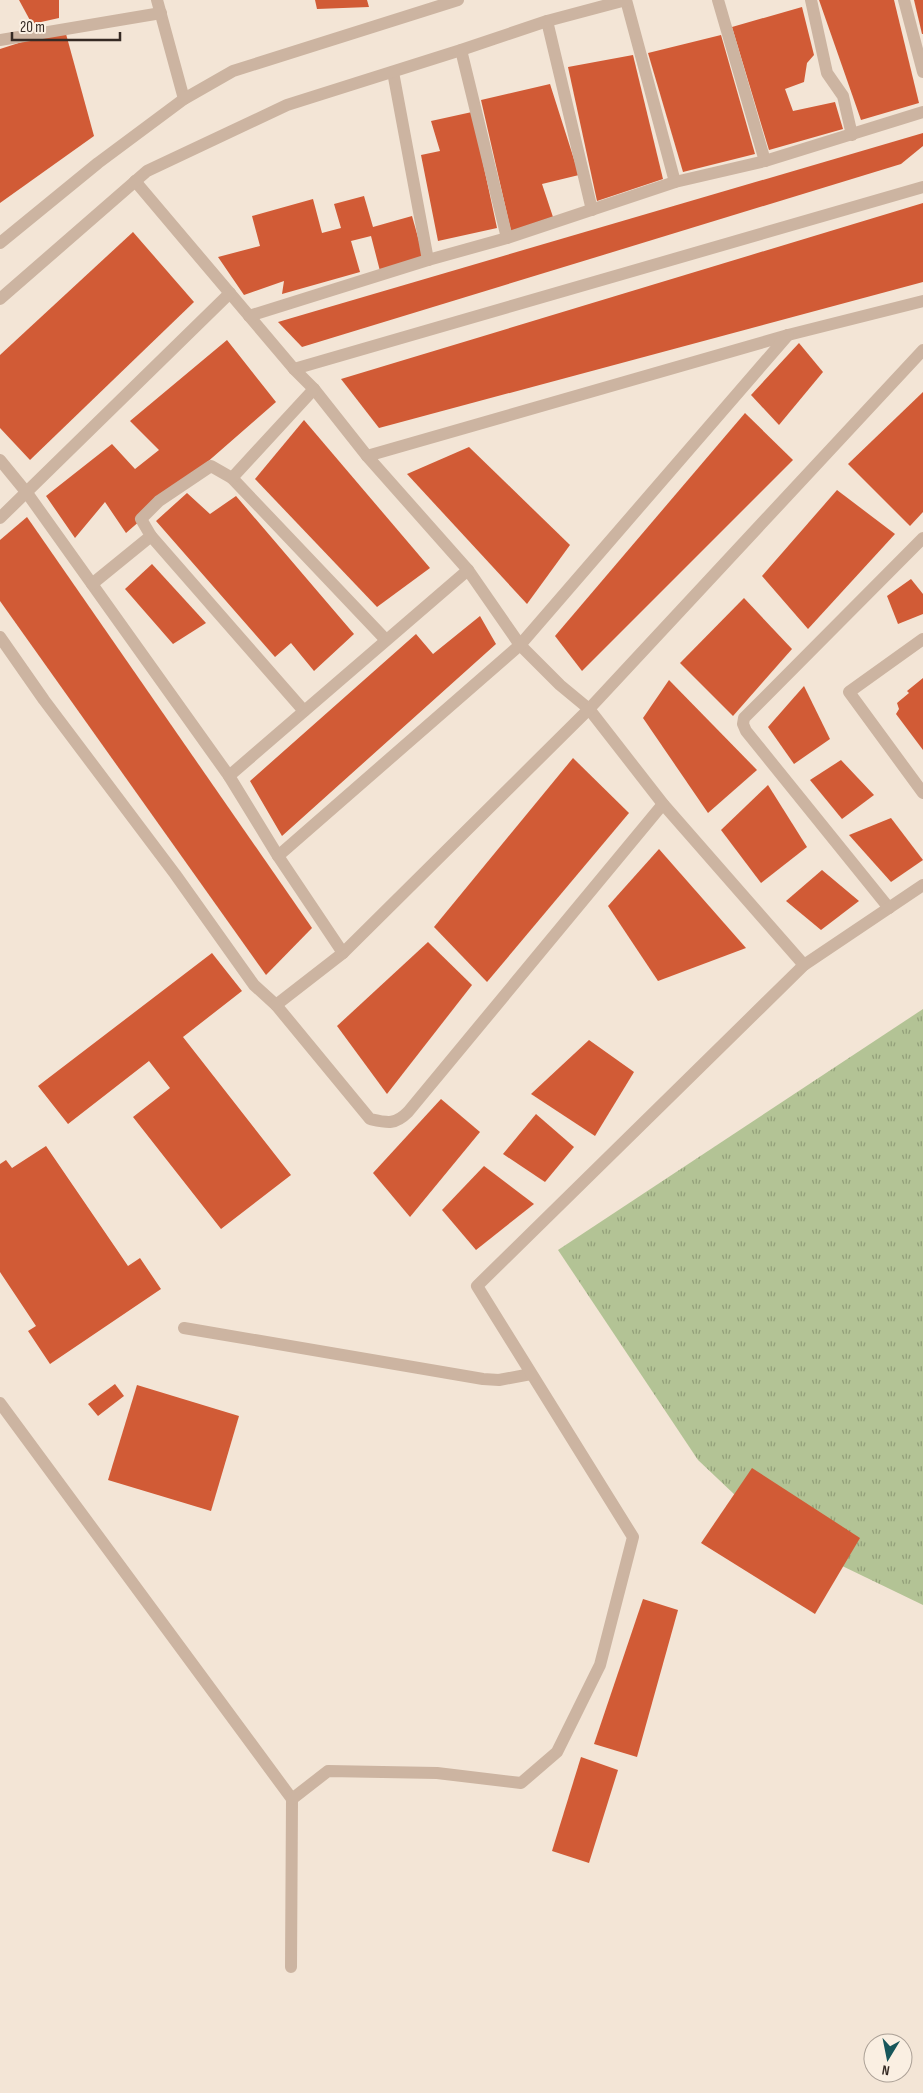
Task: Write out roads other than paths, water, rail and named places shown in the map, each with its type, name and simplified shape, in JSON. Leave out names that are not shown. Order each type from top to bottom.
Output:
[{"type":"street","points":[[0,243],[98,164],[184,99],[233,71],[458,0]]},
{"type":"street","points":[[0,299],[147,171],[287,105],[461,50],[547,20],[626,0],[675,182]]},
{"type":"street","points":[[718,0],[764,162]]},
{"type":"street","points":[[811,0],[827,73],[843,96],[852,135]]},
{"type":"street","points":[[904,0],[923,72]]},
{"type":"street","points":[[0,40],[159,6],[184,99]]},
{"type":"street","points":[[547,20],[592,210]]},
{"type":"street","points":[[461,50],[507,238]]},
{"type":"street","points":[[393,72],[428,260]]},
{"type":"street","points":[[249,316],[428,260],[507,238],[675,182],[764,162],[923,112]]},
{"type":"street","points":[[135,182],[294,369],[314,389],[367,456],[468,570],[520,645],[560,685],[589,709],[663,804],[804,965]]},
{"type":"street","points":[[294,369],[923,187]]},
{"type":"street","points":[[0,518],[230,293]]},
{"type":"street","points":[[367,456],[788,335],[923,301]]},
{"type":"street","points":[[278,856],[520,645],[788,335]]},
{"type":"street","points":[[276,1004],[343,953],[589,709],[923,350]]},
{"type":"street","points":[[232,478],[314,389]]},
{"type":"street","points":[[0,460],[27,493],[229,776],[278,856],[343,953]]},
{"type":"street","points":[[304,711],[151,536],[141,519],[159,500],[211,466],[232,478],[386,640]]},
{"type":"street","points":[[92,584],[151,536]]},
{"type":"street","points":[[889,908],[752,738],[743,724],[744,718],[923,538]]},
{"type":"street","points":[[229,776],[468,570]]},
{"type":"street","points":[[0,636],[44,700],[175,874],[254,985],[276,1004],[370,1119],[386,1122],[399,1121],[415,1104],[663,804]]},
{"type":"street","points":[[923,640],[849,692],[923,793]]},
{"type":"street","points":[[292,1799],[328,1770],[437,1774],[521,1783],[557,1752],[600,1665],[633,1537],[477,1286],[804,965],[923,885]]},
{"type":"street","points":[[184,1328],[483,1380],[499,1380],[531,1374]]},
{"type":"street","points":[[0,1403],[292,1799],[291,1967]]}]
